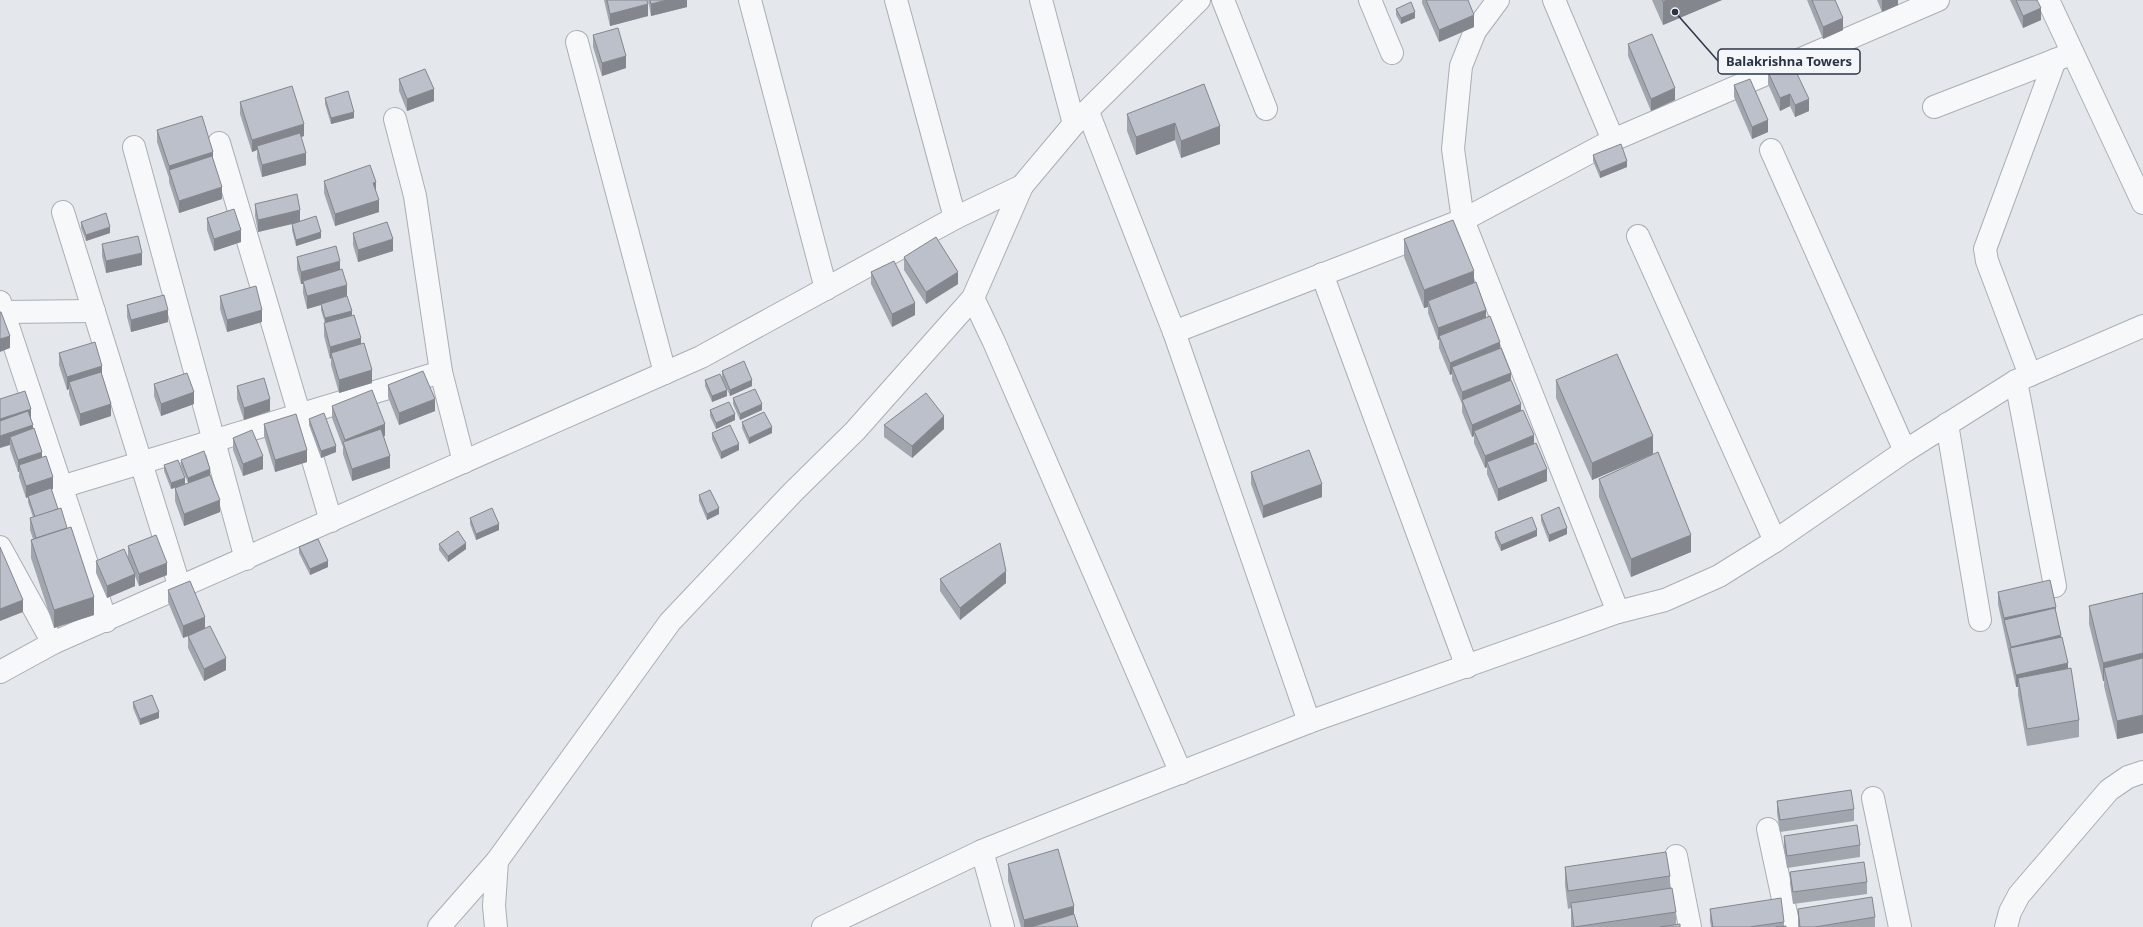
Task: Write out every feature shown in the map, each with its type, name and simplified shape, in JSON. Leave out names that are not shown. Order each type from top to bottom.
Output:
[{"type":"street","points":[[750,0],[826,289]]},
{"type":"street","points":[[896,0],[955,218]]},
{"type":"street","points":[[1041,0],[1081,118],[1174,332],[1309,722]]},
{"type":"street","points":[[439,927],[497,861],[670,622],[793,492],[855,431],[973,298],[1022,186],[1081,118],[1199,0]]},
{"type":"street","points":[[1223,0],[1266,109]]},
{"type":"street","points":[[1370,0],[1392,53]]},
{"type":"street","points":[[1498,0],[1475,31],[1461,66],[1453,149],[1463,220],[1618,612]]},
{"type":"street","points":[[1554,0],[1613,140]]},
{"type":"street","points":[[1174,332],[1463,220],[1613,140],[1938,0]]},
{"type":"street","points":[[2048,0],[2064,57],[2143,203]]},
{"type":"street","points":[[577,42],[665,373]]},
{"type":"street","points":[[1934,107],[2064,57]]},
{"type":"street","points":[[2055,586],[2023,378],[1987,261],[1985,249],[2064,57]]},
{"type":"street","points":[[396,119],[415,196],[441,372],[464,462]]},
{"type":"street","points":[[219,143],[331,521]]},
{"type":"street","points":[[134,147],[246,559]]},
{"type":"street","points":[[1771,150],[1905,451]]},
{"type":"street","points":[[0,672],[53,643],[106,621],[701,357],[955,218],[1022,186]]},
{"type":"street","points":[[63,212],[180,588]]},
{"type":"street","points":[[1638,236],[1775,541]]},
{"type":"street","points":[[1322,274],[1467,667]]},
{"type":"street","points":[[973,298],[994,342],[1181,773]]},
{"type":"street","points":[[94,311],[2,307],[106,621]]},
{"type":"street","points":[[823,927],[982,851],[1309,722],[1618,612],[1665,600],[1692,589],[1719,576],[1775,541],[1905,451],[2023,378],[2143,326]]},
{"type":"street","points":[[61,487],[441,372]]},
{"type":"street","points":[[1947,424],[1980,620]]},
{"type":"street","points":[[0,547],[53,643]]},
{"type":"street","points":[[2006,927],[2010,912],[2019,895],[2109,790],[2128,777],[2143,772]]},
{"type":"street","points":[[1873,798],[1900,927]]},
{"type":"street","points":[[1768,830],[1789,927]]},
{"type":"street","points":[[982,851],[1003,927]]},
{"type":"street","points":[[1676,856],[1690,927]]},
{"type":"street","points":[[496,927],[494,906],[497,861]]},
{"type":"building","points":[[607,0],[647,0],[648,4],[610,14]]},
{"type":"building","points":[[650,0],[667,0],[651,4]]},
{"type":"building","points":[[1426,0],[1468,0],[1474,15],[1439,30]]},
{"type":"building","points":[[1812,0],[1835,0],[1843,18],[1823,27]]},
{"type":"building","points":[[2016,0],[2037,0],[2041,8],[2023,16]]},
{"type":"building","points":[[1411,2],[1415,12],[1401,18],[1396,9]]},
{"type":"building","points":[[618,28],[626,56],[602,63],[593,35]]},
{"type":"building","points":[[1652,34],[1675,88],[1651,99],[1628,44]]},
{"type":"building","points":[[1791,61],[1809,99],[1795,105],[1790,94],[1780,98],[1768,72]]},
{"type":"building","points":[[425,69],[434,89],[407,99],[399,79]]},
{"type":"building","points":[[1750,79],[1768,120],[1752,127],[1734,85]]},
{"type":"building","points":[[1204,84],[1220,126],[1181,141],[1175,123],[1136,137],[1127,114]]},
{"type":"building","points":[[292,86],[304,124],[252,140],[240,102]]},
{"type":"building","points":[[348,91],[354,112],[331,118],[325,98]]},
{"type":"building","points":[[202,116],[213,152],[169,166],[157,130]]},
{"type":"building","points":[[300,133],[306,153],[262,165],[257,146]]},
{"type":"building","points":[[1621,144],[1627,161],[1600,172],[1593,155]]},
{"type":"building","points":[[212,156],[222,187],[179,201],[169,170]]},
{"type":"building","points":[[370,165],[376,182],[373,183],[379,200],[335,214],[324,181]]},
{"type":"building","points":[[297,194],[300,210],[258,220],[255,204]]},
{"type":"building","points":[[234,209],[241,230],[214,239],[207,218]]},
{"type":"building","points":[[106,213],[110,227],[86,235],[81,222]]},
{"type":"building","points":[[316,216],[321,232],[296,240],[292,224]]},
{"type":"building","points":[[1453,220],[1474,271],[1424,290],[1404,239]]},
{"type":"building","points":[[387,222],[393,239],[358,250],[353,233]]},
{"type":"building","points":[[138,236],[142,253],[106,261],[102,244]]},
{"type":"building","points":[[936,237],[958,272],[926,292],[904,257]]},
{"type":"building","points":[[336,246],[340,261],[301,272],[297,257]]},
{"type":"building","points":[[894,261],[915,303],[892,314],[871,272]]},
{"type":"building","points":[[342,269],[347,285],[307,296],[303,281]]},
{"type":"building","points":[[1476,282],[1486,310],[1438,328],[1428,301]]},
{"type":"building","points":[[256,286],[262,310],[227,320],[220,296]]},
{"type":"building","points":[[164,295],[168,310],[131,320],[127,305]]},
{"type":"building","points":[[347,296],[352,311],[325,318],[321,304]]},
{"type":"building","points":[[0,312],[10,336],[0,339]]},
{"type":"building","points":[[354,315],[361,338],[330,347],[324,323]]},
{"type":"building","points":[[1490,316],[1500,342],[1450,363],[1439,336]]},
{"type":"building","points":[[95,342],[102,366],[67,377],[59,353]]},
{"type":"building","points":[[364,343],[372,370],[339,380],[331,353]]},
{"type":"building","points":[[1501,348],[1511,373],[1462,392],[1452,367]]},
{"type":"building","points":[[1617,354],[1653,436],[1592,463],[1556,380]]},
{"type":"building","points":[[744,361],[752,380],[730,390],[722,371]]},
{"type":"building","points":[[423,371],[435,399],[399,413],[388,385]]},
{"type":"building","points":[[101,372],[111,404],[80,414],[69,382]]},
{"type":"building","points":[[187,373],[194,392],[161,404],[154,384]]},
{"type":"building","points":[[720,374],[727,390],[712,396],[705,380]]},
{"type":"building","points":[[264,378],[270,399],[244,408],[237,386]]},
{"type":"building","points":[[1511,380],[1521,404],[1472,425],[1462,400]]},
{"type":"building","points":[[755,389],[762,404],[740,414],[733,398]]},
{"type":"building","points":[[372,390],[385,424],[345,440],[332,406]]},
{"type":"building","points":[[25,391],[31,409],[0,419],[0,399]]},
{"type":"building","points":[[926,393],[944,416],[912,446],[884,425]]},
{"type":"building","points":[[729,402],[735,414],[716,423],[710,410]]},
{"type":"building","points":[[1523,410],[1534,435],[1485,456],[1474,431]]},
{"type":"building","points":[[28,411],[33,425],[0,436],[0,421]]},
{"type":"building","points":[[764,412],[772,427],[749,438],[742,422]]},
{"type":"building","points":[[324,413],[336,446],[321,451],[309,419]]},
{"type":"building","points":[[296,414],[307,450],[275,460],[264,424]]},
{"type":"building","points":[[730,425],[739,444],[721,452],[712,433]]},
{"type":"building","points":[[34,428],[42,452],[18,460],[10,437]]},
{"type":"building","points":[[381,429],[390,456],[352,469],[343,442]]},
{"type":"building","points":[[252,430],[263,456],[243,464],[233,438]]},
{"type":"building","points":[[1536,443],[1547,469],[1498,489],[1487,462]]},
{"type":"building","points":[[1309,450],[1322,484],[1263,506],[1251,472]]},
{"type":"building","points":[[204,451],[210,469],[188,478],[181,460]]},
{"type":"building","points":[[1658,452],[1691,535],[1631,559],[1599,479]]},
{"type":"building","points":[[46,456],[53,477],[26,486],[19,465]]},
{"type":"building","points":[[178,460],[185,478],[171,483],[164,465]]},
{"type":"building","points":[[210,475],[220,500],[184,514],[175,488]]},
{"type":"building","points":[[51,488],[58,509],[35,517],[28,496]]},
{"type":"building","points":[[710,490],[719,508],[707,514],[699,495]]},
{"type":"building","points":[[1559,507],[1567,528],[1549,535],[1541,515]]},
{"type":"building","points":[[61,508],[67,528],[36,538],[30,518]]},
{"type":"building","points":[[492,508],[499,524],[476,534],[470,518]]},
{"type":"building","points":[[1532,517],[1537,530],[1501,545],[1495,532]]},
{"type":"building","points":[[71,527],[94,597],[54,610],[31,540]]},
{"type":"building","points":[[458,531],[466,543],[448,556],[439,544]]},
{"type":"building","points":[[156,535],[167,563],[139,574],[128,546]]},
{"type":"building","points":[[318,539],[328,561],[310,569],[299,547]]},
{"type":"building","points":[[1000,543],[1006,571],[960,608],[940,579]]},
{"type":"building","points":[[0,547],[23,600],[0,609]]},
{"type":"building","points":[[124,549],[135,574],[107,586],[96,561]]},
{"type":"building","points":[[2050,580],[2056,607],[2004,618],[1998,592]]},
{"type":"building","points":[[190,581],[205,617],[183,626],[168,590]]},
{"type":"building","points":[[2143,593],[2143,653],[2103,663],[2089,606]]},
{"type":"building","points":[[2055,608],[2061,635],[2011,647],[2004,620]]},
{"type":"building","points":[[210,626],[226,658],[204,669],[188,636]]},
{"type":"building","points":[[2062,637],[2068,663],[2016,675],[2010,648]]},
{"type":"building","points":[[2143,658],[2143,715],[2117,721],[2104,668]]},
{"type":"building","points":[[2071,668],[2079,720],[2027,729],[2018,678]]},
{"type":"building","points":[[152,695],[159,712],[140,719],[133,702]]},
{"type":"building","points":[[1851,790],[1854,809],[1780,820],[1777,801]]},
{"type":"building","points":[[1857,825],[1860,845],[1787,856],[1784,836]]},
{"type":"building","points":[[1058,849],[1074,906],[1024,920],[1008,864]]},
{"type":"building","points":[[1666,852],[1670,876],[1568,891],[1565,867]]},
{"type":"building","points":[[1864,862],[1867,882],[1793,892],[1790,872]]},
{"type":"building","points":[[1672,888],[1676,912],[1574,927],[1571,903]]},
{"type":"building","points":[[1872,897],[1875,917],[1815,927],[1800,927],[1798,909]]},
{"type":"building","points":[[1781,898],[1784,922],[1749,927],[1713,927],[1710,909]]},
{"type":"building","points":[[1074,914],[1078,927],[1031,927]]},
{"type":"building","points":[[1680,924],[1680,927],[1660,927]]},
{"type":"place","name":"Balakrishna Towers","points":[[1675,12]]}]
